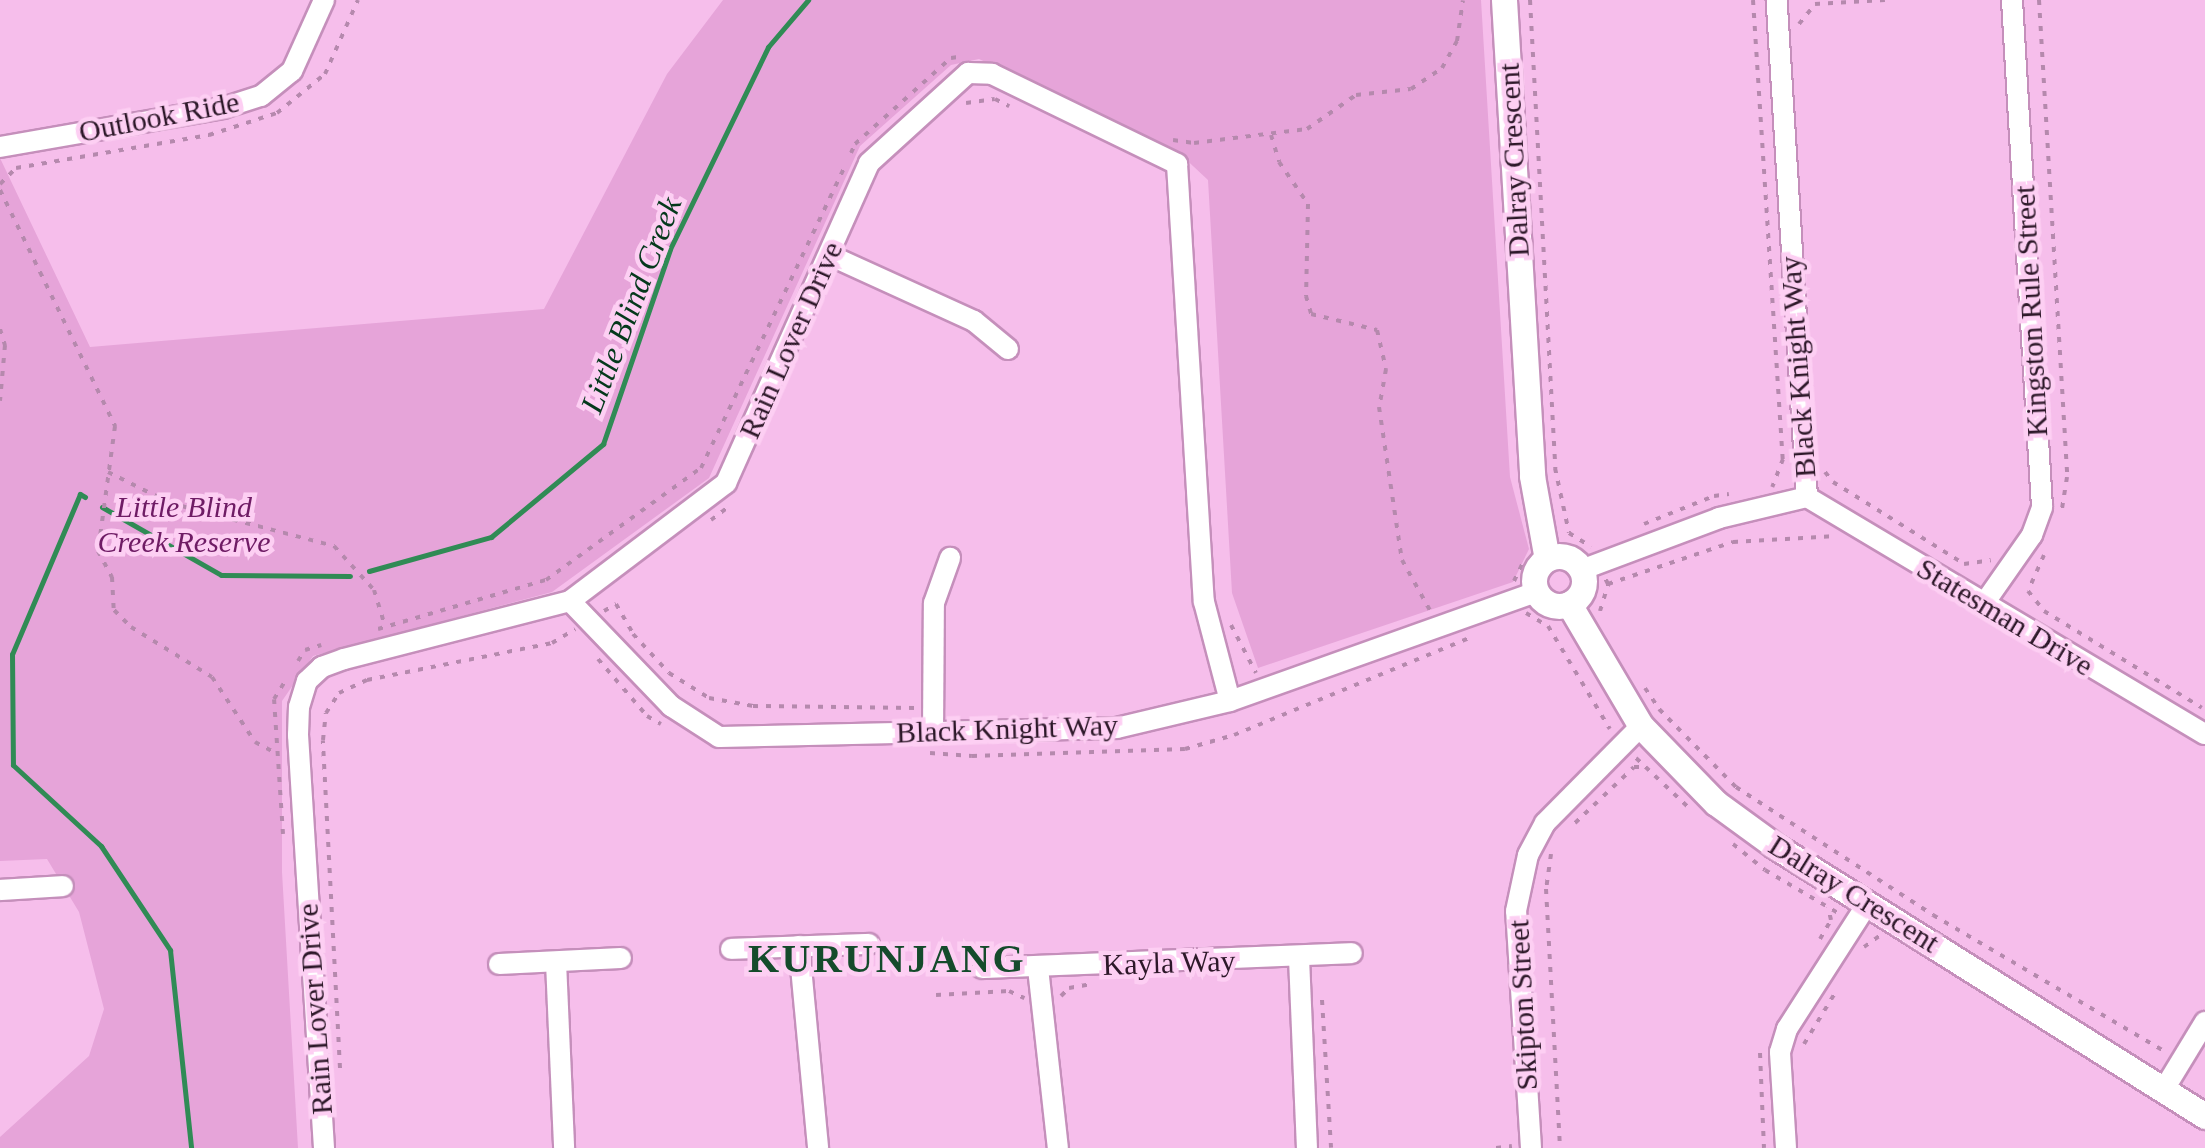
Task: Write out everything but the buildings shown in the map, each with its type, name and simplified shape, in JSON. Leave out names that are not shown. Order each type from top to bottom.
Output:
[{"type":"street","name":"Outlook Ride","points":[[0,147],[222,108],[261,96],[292,70],[324,0]]},
{"type":"street","name":"Dalray Crescent","points":[[1504,0],[1532,476],[1547,559]]},
{"type":"street","name":"Black Knight Way","points":[[1590,567],[1720,518],[1807,498],[1777,0]]},
{"type":"street","name":"Kingston Rule Street","points":[[1982,605],[2032,535],[2042,507],[2017,29],[2012,0]]},
{"type":"street","name":"Rain Lover Drive","points":[[324,1148],[298,735],[299,707],[308,680],[322,667],[344,659],[570,601],[726,483],[869,163],[968,73],[992,74],[1176,164],[1204,602],[1230,701]]},
{"type":"street","points":[[830,255],[974,321],[1008,349]]},
{"type":"street","name":"Statesman Drive","points":[[1807,498],[2205,734]]},
{"type":"street","points":[[1562,556],[1590,567],[1583,586],[1569,604],[1554,606],[1528,595],[1536,570],[1547,559],[1562,556]]},
{"type":"street","points":[[933,732],[934,603],[950,558]]},
{"type":"street","name":"Black Knight Way","points":[[570,601],[671,706],[719,737],[1117,728],[1230,701],[1528,595]]},
{"type":"street","name":"Dalray Crescent","points":[[1569,604],[1632,735],[1716,803],[1862,913],[2205,1116]]},
{"type":"street","name":"Skipton Street","points":[[1531,1148],[1516,911],[1524,874],[1545,824],[1632,735]]},
{"type":"street","points":[[0,890],[63,886]]},
{"type":"street","points":[[1786,1148],[1780,1052],[1787,1029],[1862,913]]},
{"type":"street","points":[[731,949],[869,944]]},
{"type":"street","points":[[799,946],[811,1108],[818,1148]]},
{"type":"street","name":"Kayla Way","points":[[982,968],[1352,953]]},
{"type":"street","points":[[499,964],[621,958]]},
{"type":"street","points":[[1300,958],[1307,1148]]},
{"type":"street","points":[[556,962],[564,1148]]},
{"type":"street","points":[[1038,968],[1058,1148]]},
{"type":"street","points":[[2163,1091],[2205,1022]]},
{"type":"path","points":[[1530,0],[1555,468],[1569,533],[1590,546],[1590,567],[1608,584]]},
{"type":"path","points":[[1753,0],[1783,459],[1772,489]]},
{"type":"path","points":[[1796,33],[1814,4],[1885,0]]},
{"type":"path","points":[[2039,0],[2067,477],[2059,520]]},
{"type":"path","points":[[1271,135],[1279,162],[1308,204],[1306,296],[1311,314],[1376,330],[1386,369],[1379,407],[1402,560],[1431,612]]},
{"type":"path","points":[[0,190],[115,426],[98,551],[112,577],[112,602],[120,619],[212,677],[254,742],[278,754]]},
{"type":"path","points":[[0,329],[5,345],[0,401]]},
{"type":"path","points":[[1825,457],[1826,474],[1832,482],[1964,564],[1993,559]]},
{"type":"path","points":[[108,472],[170,503],[334,546],[374,590],[385,627]]},
{"type":"path","points":[[1643,524],[1714,496],[1734,494]]},
{"type":"path","points":[[1608,584],[1733,542],[1842,536]]},
{"type":"path","points":[[1522,541],[1525,558],[1514,582],[1528,595],[1526,614],[1548,626],[1607,726],[1632,735],[1643,766],[1695,813]]},
{"type":"path","points":[[2047,546],[2028,590],[2044,611],[2205,710]]},
{"type":"path","points":[[1605,621],[1599,608],[1608,584]]},
{"type":"path","points":[[1638,677],[1659,708],[1736,787],[1933,914],[2181,1061]]},
{"type":"path","points":[[1564,833],[1634,767],[1643,766]]},
{"type":"path","points":[[1723,836],[1764,870],[1862,913],[1878,936],[1894,944]]},
{"type":"path","points":[[1557,843],[1546,888],[1560,1148]]},
{"type":"path","points":[[1856,960],[1878,936]]},
{"type":"path","points":[[1062,1008],[1061,995],[1069,988],[1092,984]]},
{"type":"path","points":[[936,995],[1009,991],[1030,1001]]},
{"type":"path","points":[[1801,1048],[1836,991]]},
{"type":"path","points":[[1322,997],[1331,1148]]},
{"type":"green space","name":"Little Blind Creek Reserve","points":[[723,0],[1481,0],[1510,477],[1529,549],[1513,582],[1258,668],[1232,593],[1208,180],[1178,152],[979,59],[951,65],[860,146],[709,478],[552,592],[313,656],[282,701],[282,872],[298,1148],[0,1148],[0,1137],[89,1056],[104,1009],[79,912],[47,859],[0,861],[0,158],[90,347],[544,309],[667,74]]},
{"type":"waterway","name":"Little Blind Creek","points":[[369,571],[491,537],[603,444],[670,249],[768,47],[808,0]]},
{"type":"waterway","name":"Little Blind Creek","points":[[85,497],[80,494],[12,654],[13,765],[101,846],[170,950],[191,1148]]},
{"type":"waterway","name":"Little Blind Creek","points":[[102,507],[221,575],[350,576]]},
{"type":"district","name":"KURUNJANG","points":[[887,959]]}]
